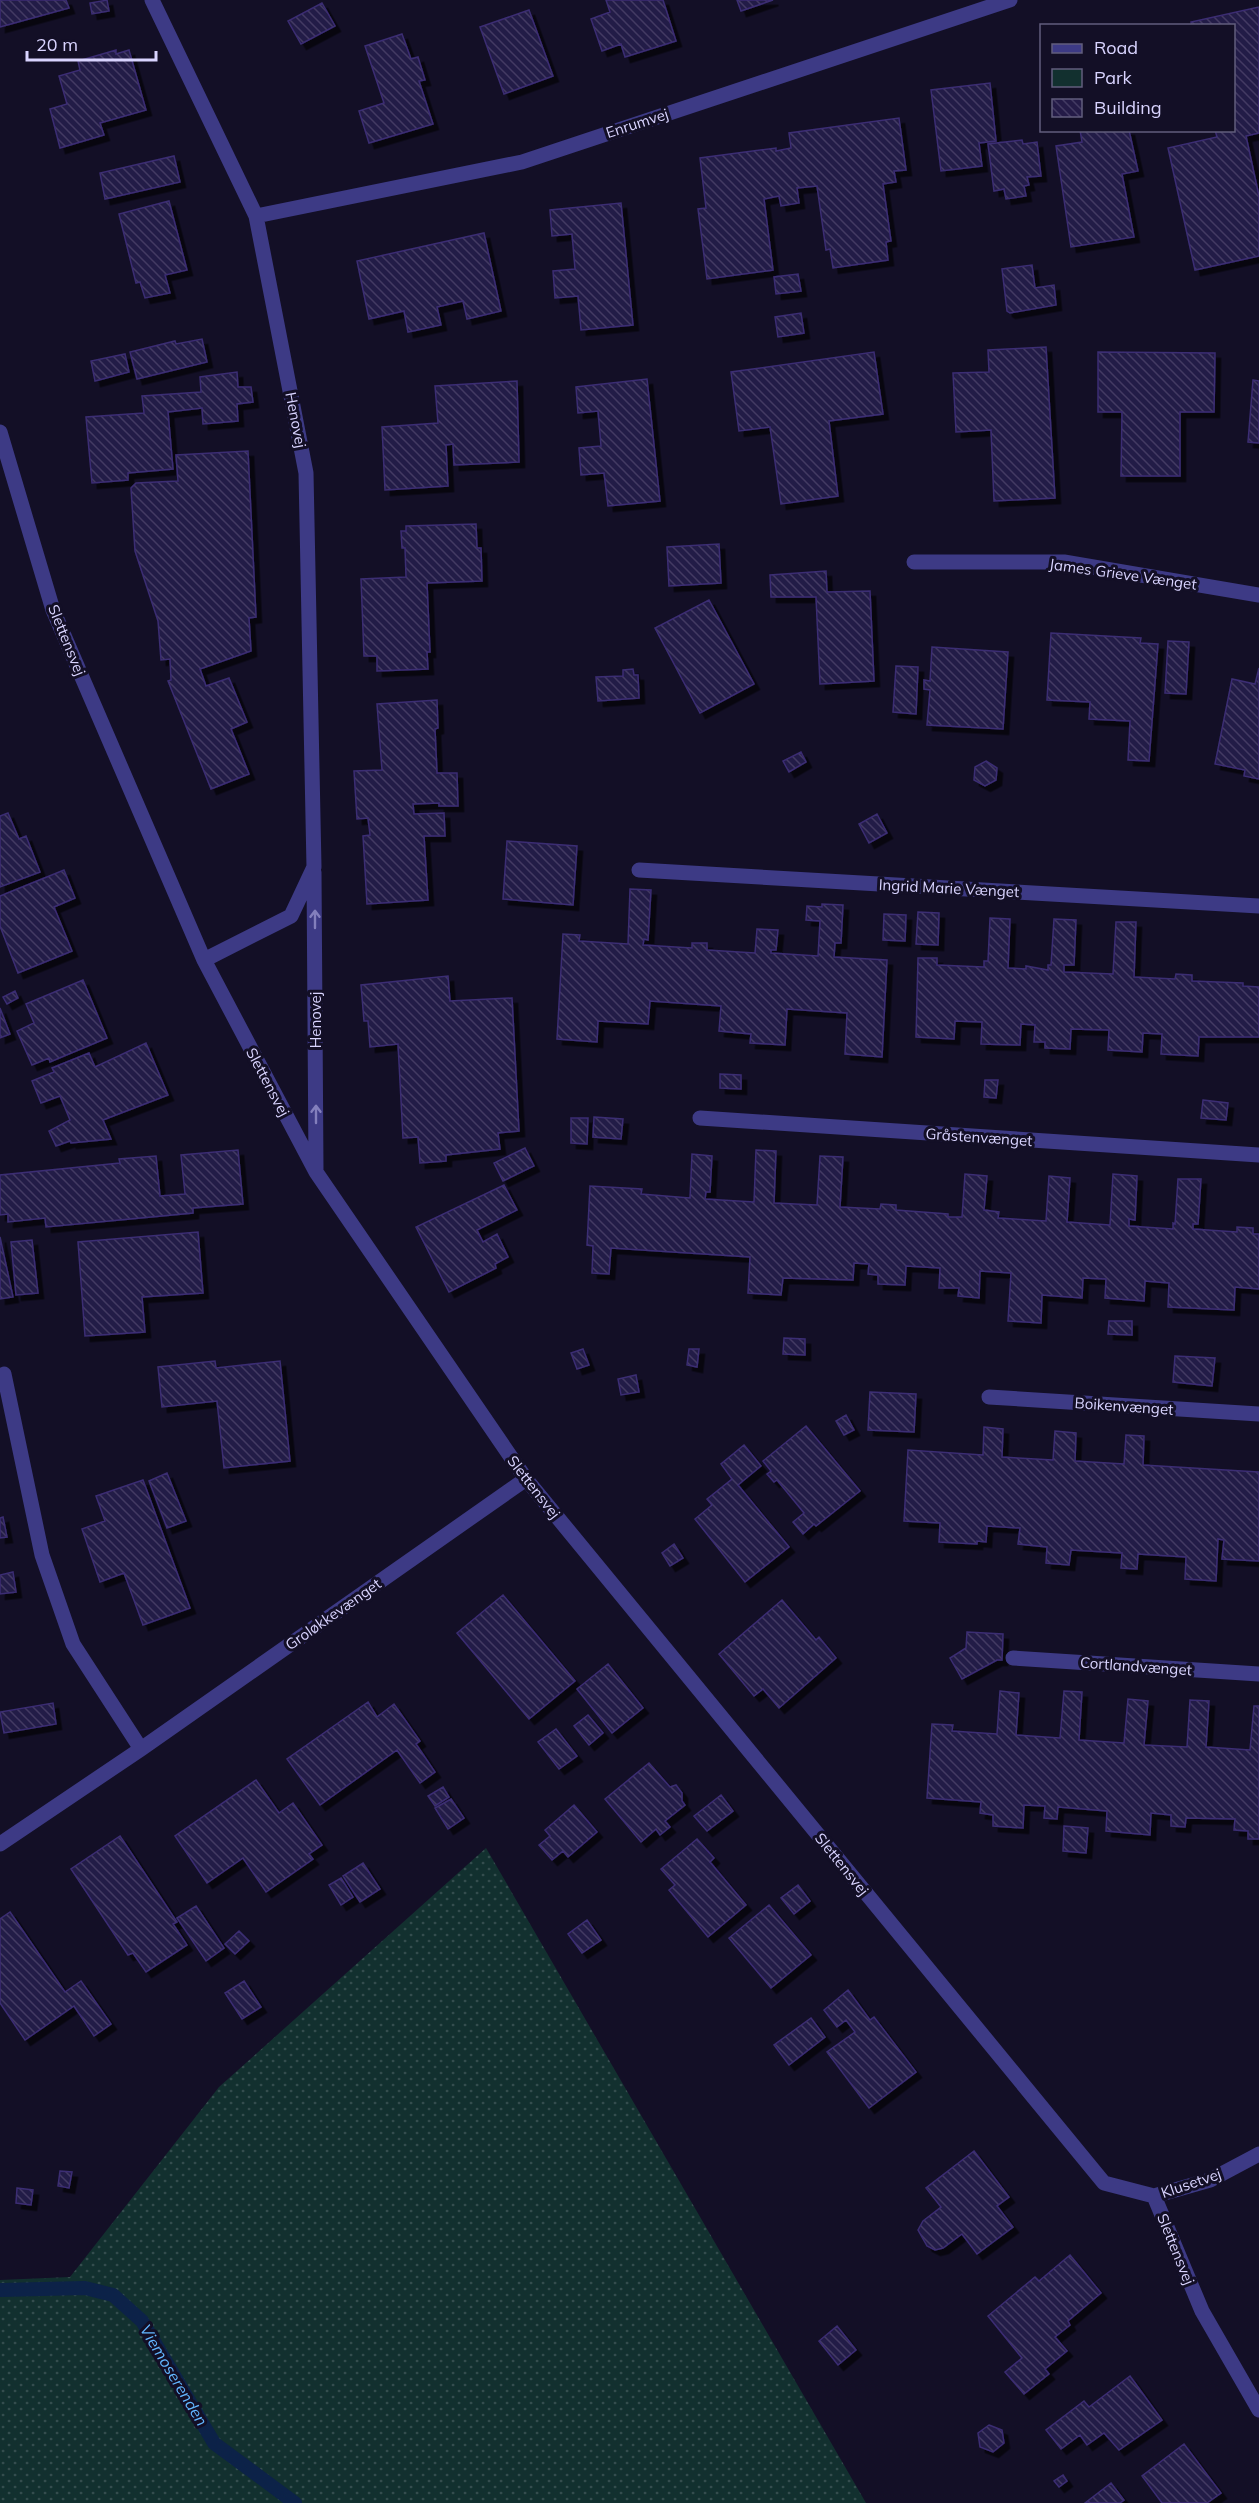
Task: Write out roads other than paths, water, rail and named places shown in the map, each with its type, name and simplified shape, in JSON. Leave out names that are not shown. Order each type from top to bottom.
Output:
[{"type":"street","name":"Henovej","points":[[152,0],[256,216],[306,473],[314,867],[316,1172]]},
{"type":"street","name":"Enrumvej","points":[[256,216],[522,162],[1010,0]]},
{"type":"street","name":"Slettensvej","points":[[0,432],[53,610],[204,960],[316,1172],[526,1479],[1104,2183],[1154,2196],[1202,2311],[1259,2410]]},
{"type":"street","name":"James Grieve Vænget","points":[[914,562],[1064,562],[1259,596]]},
{"type":"street","name":"Henovej","points":[[204,960],[291,916],[314,867]]},
{"type":"street","name":"Ingrid Marie Vænget","points":[[639,870],[1259,906]]},
{"type":"street","name":"Gråstenvænget","points":[[700,1118],[1259,1155]]},
{"type":"street","points":[[4,1374],[42,1555],[73,1644],[141,1749]]},
{"type":"street","name":"Boikenvænget","points":[[988,1397],[1259,1414]]},
{"type":"street","name":"Groløkkevænget","points":[[0,1844],[141,1749],[526,1479]]},
{"type":"street","name":"Cortlandvænget","points":[[1013,1658],[1259,1674]]},
{"type":"street","name":"Klusetvej","points":[[1154,2196],[1210,2180],[1259,2154]]},
{"type":"waterway","name":"Viemoserenden","points":[[0,2290],[85,2288],[113,2295],[142,2321],[214,2443],[295,2503]]}]
